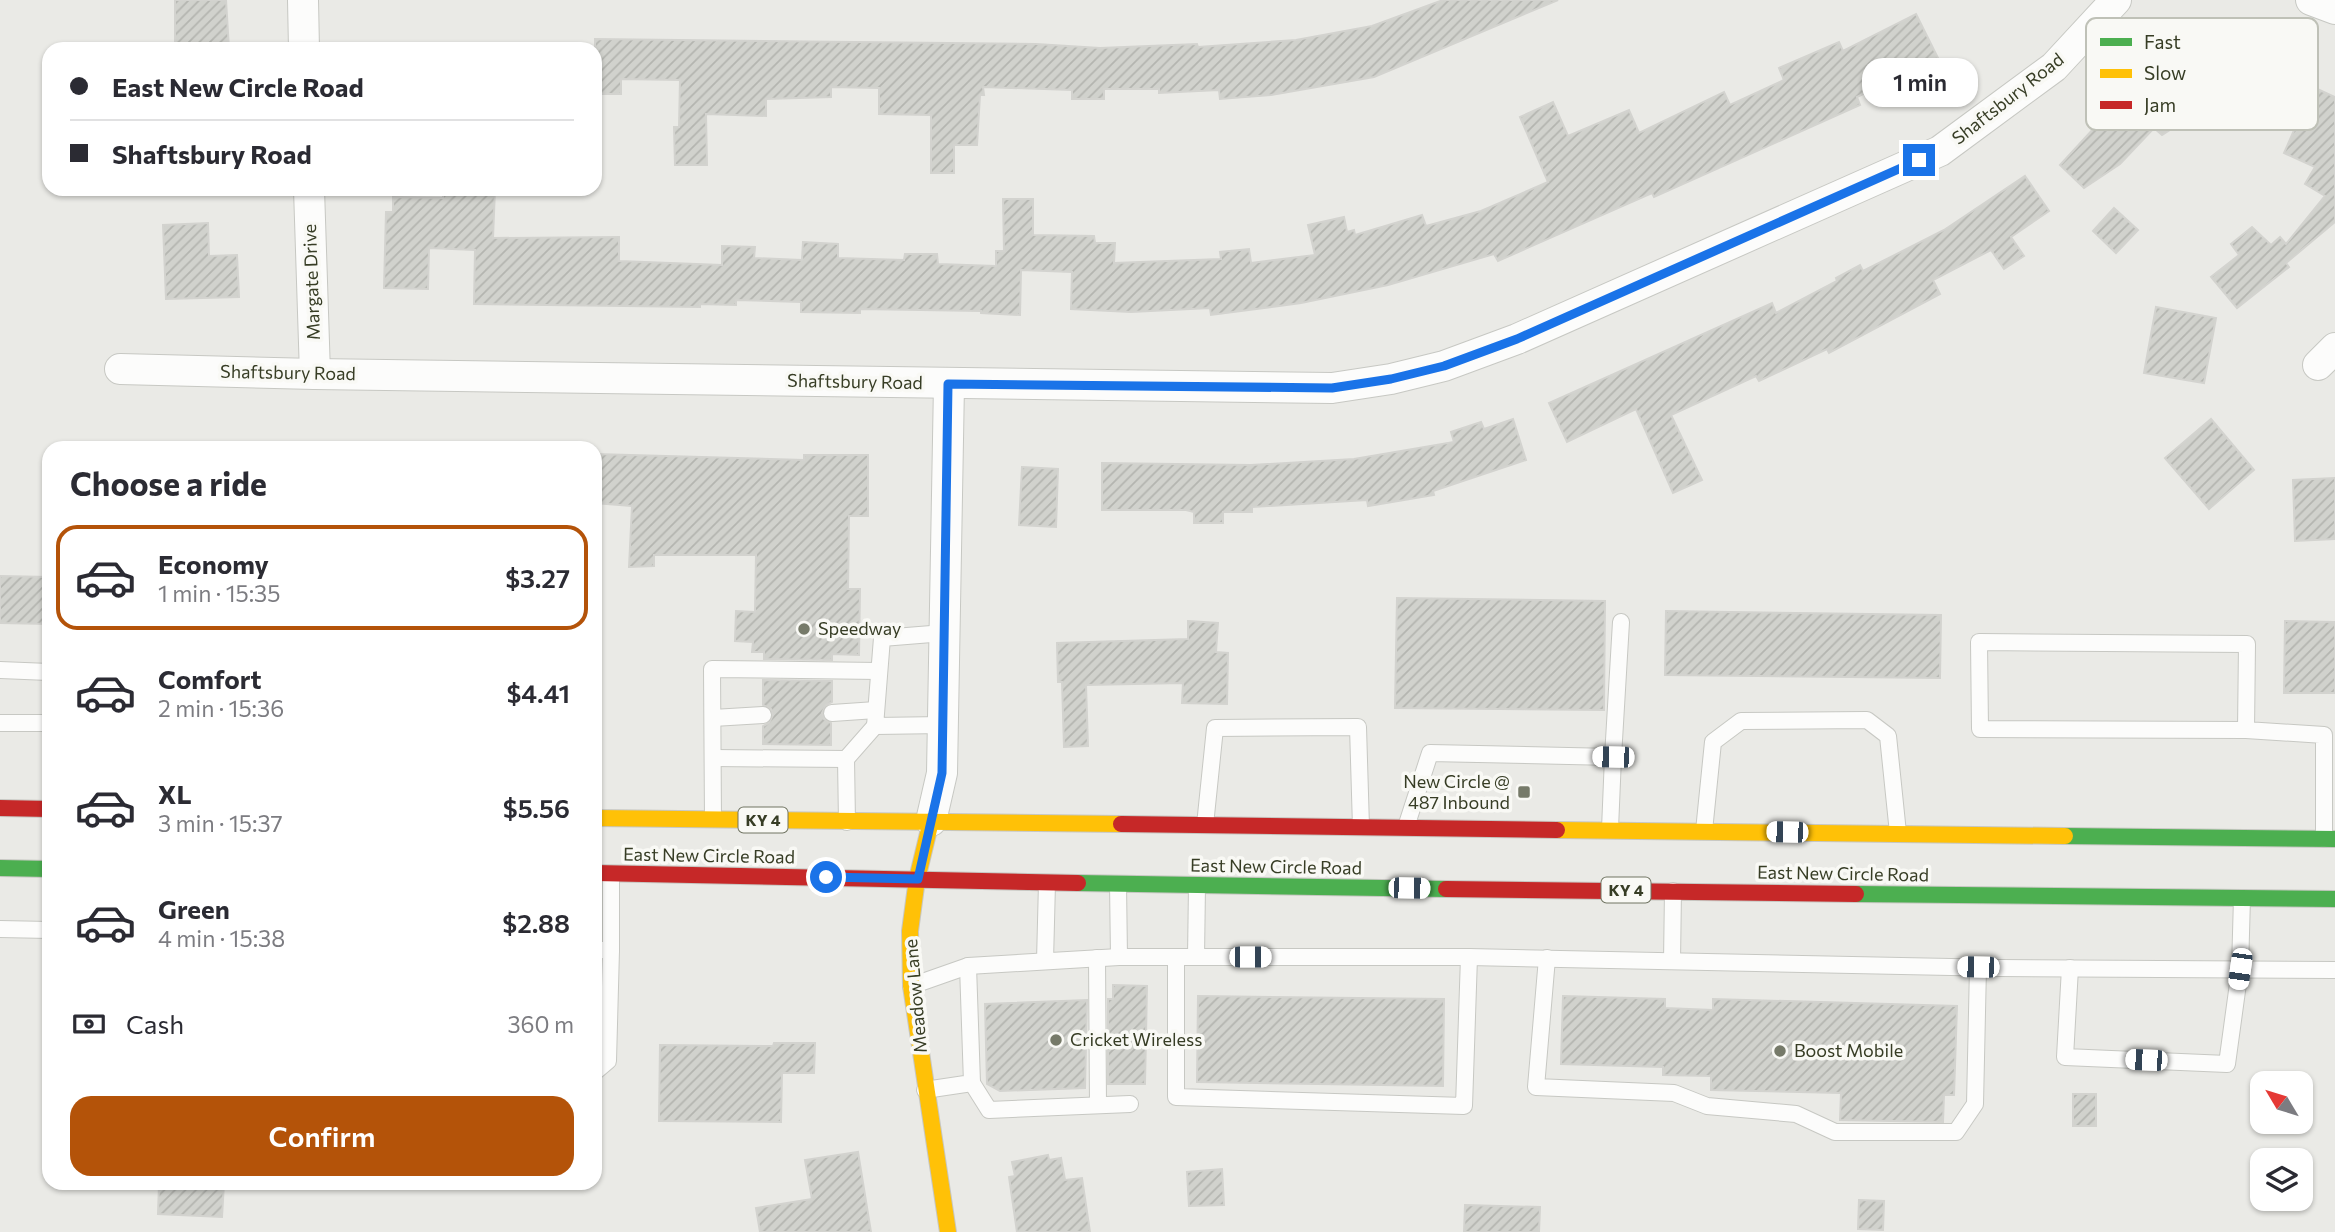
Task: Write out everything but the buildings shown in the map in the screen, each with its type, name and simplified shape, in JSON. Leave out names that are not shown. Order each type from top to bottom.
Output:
[{"type":"main road","points":[[0,808],[42,809]]},
{"type":"main road","name":"East New Circle Road","points":[[602,818],[2330,839]]},
{"type":"main road","name":"Meadow Lane","points":[[931,821],[910,931],[911,986],[948,1232]]},
{"type":"main road","points":[[0,868],[42,869]]},
{"type":"main road","name":"East New Circle Road","points":[[603,874],[1197,886],[2335,899]]},
{"type":"street","points":[[303,0],[304,42]]},
{"type":"street","name":"Shaftsbury Road","points":[[2099,18],[2116,0]]},
{"type":"street","points":[[2311,0],[2335,9]]},
{"type":"street","name":"Shaftsbury Road","points":[[120,369],[1332,388],[1391,379],[1444,366],[1529,334],[1940,151],[2054,66],[2086,32]]},
{"type":"street","name":"Margate Drive","points":[[309,196],[315,374]]},
{"type":"street","name":"Meadow Lane","points":[[931,821],[942,773],[948,384]]},
{"type":"lane","points":[[1610,830],[1621,622]]},
{"type":"lane","points":[[847,821],[846,759],[876,718],[882,638],[944,634]]},
{"type":"lane","points":[[2246,730],[2246,643],[1979,642],[1980,729],[2246,730],[2329,735],[2330,839]]},
{"type":"lane","points":[[713,819],[712,669],[792,674],[879,671]]},
{"type":"lane","points":[[0,670],[42,672]]},
{"type":"lane","points":[[832,713],[943,724]]},
{"type":"lane","points":[[713,718],[763,715]]},
{"type":"lane","points":[[1704,831],[1713,742],[1741,720],[1867,720],[1888,736],[1898,834]]},
{"type":"lane","points":[[0,723],[42,723]]},
{"type":"lane","points":[[1205,825],[1215,728],[1358,727],[1361,827]]},
{"type":"lane","points":[[713,758],[793,751],[846,759]]},
{"type":"lane","points":[[1406,827],[1430,753],[1613,757]]},
{"type":"lane","points":[[602,1066],[608,1061],[603,1003],[603,874]]},
{"type":"lane","points":[[1045,961],[1047,883]]},
{"type":"lane","points":[[1118,884],[1119,957]]},
{"type":"lane","points":[[1196,957],[1197,886]]},
{"type":"lane","points":[[1672,961],[1674,891]]},
{"type":"lane","points":[[2070,968],[2065,1057],[2227,1064],[2240,969],[2242,898]]},
{"type":"lane","points":[[0,929],[42,930]]},
{"type":"lane","points":[[911,986],[968,966],[1119,957],[1469,957],[1978,967],[2335,970]]},
{"type":"lane","points":[[1176,957],[1176,1097],[1464,1106],[1469,957]]},
{"type":"lane","points":[[1097,958],[1098,1105]]},
{"type":"lane","points":[[1547,958],[1536,1087],[1674,1093],[1707,1106],[1796,1114],[1835,1132],[1956,1132],[1975,1104],[1978,967]]},
{"type":"lane","points":[[968,966],[972,1083],[989,1110],[1130,1104]]},
{"type":"lane","points":[[925,1090],[972,1083]]},
{"type":"traffic: fast","points":[[2065,836],[2335,839]]},
{"type":"traffic: fast","points":[[0,868],[42,869]]},
{"type":"traffic: fast","points":[[1078,883],[1446,889]]},
{"type":"traffic: fast","points":[[1856,894],[2335,899]]},
{"type":"traffic: slow","points":[[602,818],[1121,824]]},
{"type":"traffic: slow","points":[[931,821],[917,879],[910,931],[911,986],[948,1232]]},
{"type":"traffic: slow","points":[[1557,830],[2065,836]]},
{"type":"traffic: jam","points":[[0,808],[42,809]]},
{"type":"traffic: jam","points":[[1121,824],[1557,830]]},
{"type":"traffic: jam","points":[[602,873],[1078,883]]},
{"type":"traffic: jam","points":[[1446,889],[1856,894]]},
{"type":"place","name":"Speedway","points":[[804,629]]},
{"type":"place","name":"New Circle @ 487 Inbound","points":[[1524,792]]},
{"type":"place","name":"Cricket Wireless","points":[[1056,1040]]},
{"type":"place","name":"Boost Mobile","points":[[1780,1051]]},
{"type":"route","points":[[826,877],[918,879],[942,773],[948,384],[1332,388],[1391,379],[1444,366],[1517,339],[1919,160]]}]
